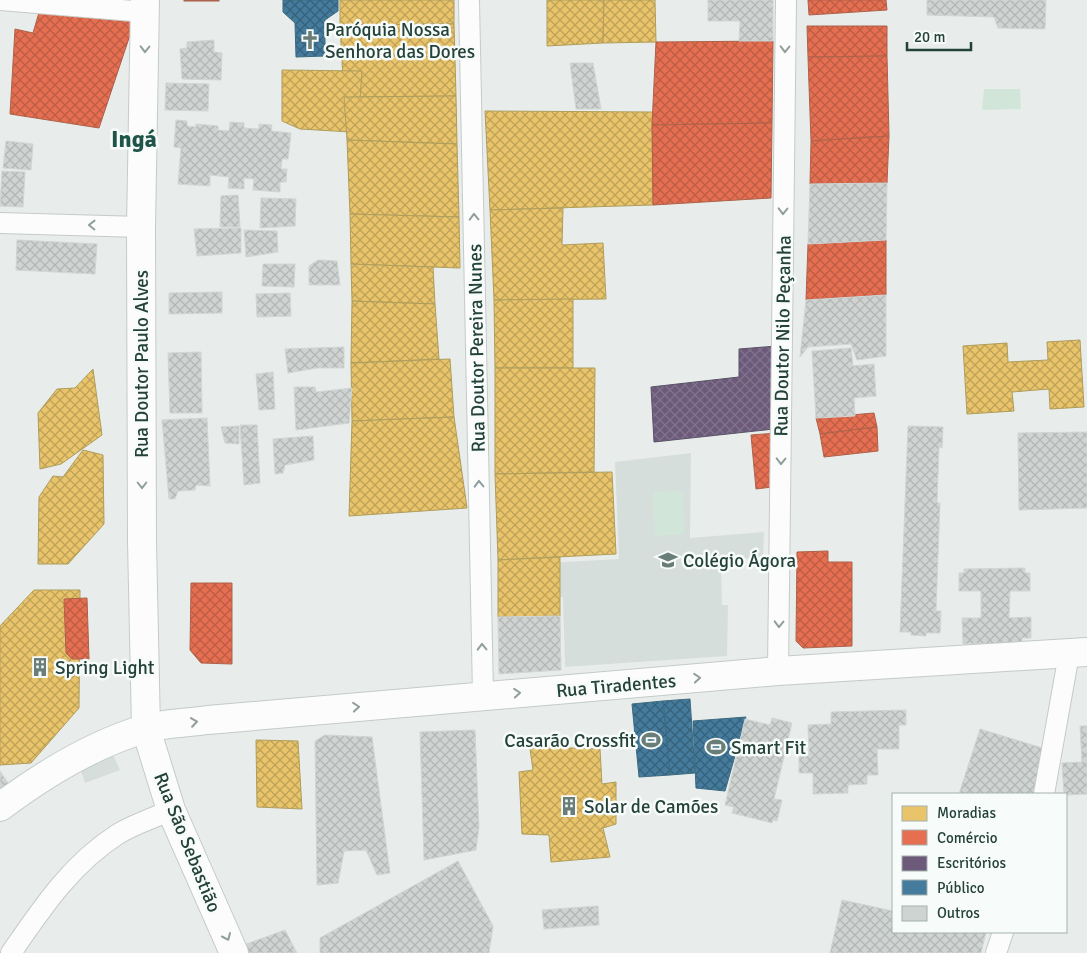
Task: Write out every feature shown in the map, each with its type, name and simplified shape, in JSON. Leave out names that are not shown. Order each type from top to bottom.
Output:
[{"type":"main road","name":"Rua Doutor Paulo Alves","points":[[145,6],[141,227],[142,541],[146,729]]},
{"type":"main road","name":"Rua Tiradentes","points":[[0,807],[44,775],[100,745],[146,729],[208,720],[778,671],[1078,653]]},
{"type":"main road","name":"Rua São Sebastião","points":[[146,729],[170,810],[234,953]]},
{"type":"street","points":[[0,0],[145,6]]},
{"type":"street","name":"Rua Doutor Pereira Nunes","points":[[469,0],[484,696]]},
{"type":"street","name":"Rua Doutor Nilo Peçanha","points":[[778,671],[786,0]]},
{"type":"street","points":[[0,223],[141,227]]},
{"type":"street","points":[[1044,793],[1078,653]]},
{"type":"street","points":[[11,953],[55,890],[95,851],[119,833],[170,810]]},
{"type":"street","points":[[996,953],[1003,933]]},
{"type":"shaded area","name":"Colégio Ágora","points":[[691,453],[690,538],[764,532],[763,557],[721,561],[722,605],[728,605],[727,656],[565,667],[563,597],[549,597],[547,563],[619,559],[615,462]]},
{"type":"shaded area","points":[[110,748],[120,770],[85,783],[79,765]]},
{"type":"green space","points":[[984,89],[1020,89],[1021,109],[982,110]]},
{"type":"green space","points":[[683,491],[684,534],[655,536],[653,492]]},
{"type":"building: Moradias","points":[[340,0],[454,0],[454,24],[340,25]]},
{"type":"building: Moradias","points":[[547,0],[604,0],[603,43],[547,46]]},
{"type":"building: Moradias","points":[[604,0],[655,0],[656,42],[603,43]]},
{"type":"building: Moradias","points":[[454,24],[456,96],[344,97],[340,25]]},
{"type":"building: Moradias","points":[[282,70],[362,71],[359,114],[351,118],[351,132],[300,129],[282,121]]},
{"type":"building: Moradias","points":[[456,96],[457,144],[347,140],[344,97]]},
{"type":"building: Moradias","points":[[485,111],[653,112],[653,205],[490,210]]},
{"type":"building: Moradias","points":[[347,140],[457,144],[459,217],[350,214]]},
{"type":"building: Moradias","points":[[563,208],[562,245],[603,243],[606,299],[494,300],[490,210]]},
{"type":"building: Moradias","points":[[350,214],[459,217],[460,268],[351,264]]},
{"type":"building: Moradias","points":[[351,264],[433,267],[435,304],[352,301]]},
{"type":"building: Moradias","points":[[573,299],[573,368],[495,368],[494,300]]},
{"type":"building: Moradias","points":[[352,301],[435,304],[439,359],[351,363]]},
{"type":"building: Moradias","points":[[1080,340],[1084,407],[1050,409],[1049,389],[1012,392],[1014,411],[967,414],[963,346],[1007,343],[1008,362],[1048,360],[1047,342]]},
{"type":"building: Moradias","points":[[450,359],[454,417],[352,421],[351,363]]},
{"type":"building: Moradias","points":[[495,368],[595,368],[594,472],[495,474]]},
{"type":"building: Moradias","points":[[93,369],[102,435],[61,464],[40,469],[38,413],[57,389],[75,388]]},
{"type":"building: Moradias","points":[[454,417],[467,508],[349,516],[352,421]]},
{"type":"building: Moradias","points":[[83,450],[103,455],[104,524],[68,564],[38,564],[39,497],[53,476],[63,477]]},
{"type":"building: Moradias","points":[[612,472],[616,554],[498,560],[495,474]]},
{"type":"building: Moradias","points":[[560,557],[560,616],[498,617],[498,560]]},
{"type":"building: Moradias","name":"Spring Light","points":[[34,590],[80,590],[79,708],[31,763],[0,765],[0,626]]},
{"type":"building: Moradias","points":[[256,740],[298,741],[302,809],[257,807]]},
{"type":"building: Moradias","name":"Solar de Camões","points":[[543,747],[600,749],[602,784],[616,782],[616,824],[603,828],[610,857],[551,862],[549,835],[522,834],[519,772],[533,770],[530,749]]},
{"type":"building: Comércio","points":[[219,0],[219,1],[184,1]]},
{"type":"building: Comércio","points":[[808,0],[886,0],[887,10],[809,15]]},
{"type":"building: Comércio","points":[[40,9],[136,17],[99,128],[10,114],[15,29],[33,33]]},
{"type":"building: Comércio","points":[[807,26],[887,26],[887,56],[808,57]]},
{"type":"building: Comércio","points":[[773,41],[772,123],[652,125],[656,42]]},
{"type":"building: Comércio","points":[[887,56],[889,136],[811,141],[808,57]]},
{"type":"building: Comércio","points":[[772,123],[771,198],[653,205],[652,125]]},
{"type":"building: Comércio","points":[[889,136],[887,183],[810,184],[811,141]]},
{"type":"building: Comércio","points":[[886,240],[886,295],[806,300],[808,244]]},
{"type":"building: Comércio","points":[[874,413],[877,427],[820,434],[816,418]]},
{"type":"building: Comércio","points":[[877,427],[878,451],[824,457],[820,434]]},
{"type":"building: Comércio","points":[[777,433],[780,486],[756,489],[751,435]]},
{"type":"building: Comércio","points":[[828,551],[828,562],[852,562],[852,646],[803,648],[796,641],[797,552]]},
{"type":"building: Comércio","points":[[191,583],[232,583],[232,664],[201,663],[190,650]]},
{"type":"building: Comércio","points":[[87,598],[89,659],[72,659],[66,653],[64,599]]},
{"type":"building: Escritórios","points":[[777,346],[774,429],[654,442],[651,387],[739,377],[739,349]]},
{"type":"building: Público","name":"Paróquia Nossa Senhora das Dores","points":[[283,0],[338,0],[338,11],[325,20],[325,56],[296,57],[295,23],[283,12]]},
{"type":"building: Público","points":[[690,699],[695,773],[670,775],[663,701]]},
{"type":"building: Público","name":"Casarão Crossfit","points":[[663,701],[670,775],[639,777],[632,704]]},
{"type":"building: Público","name":"Smart Fit","points":[[746,717],[725,791],[696,788],[693,721]]},
{"type":"building: Outros","points":[[708,0],[773,0],[773,41],[739,41],[740,21],[708,21]]},
{"type":"building: Outros","points":[[927,0],[1046,0],[1045,29],[998,28],[994,17],[927,15]]},
{"type":"building: Outros","points":[[214,40],[214,52],[222,53],[221,80],[182,79],[180,49],[187,48],[187,42]]},
{"type":"building: Outros","points":[[570,63],[593,63],[601,109],[576,109]]},
{"type":"building: Outros","points":[[166,83],[209,84],[208,111],[165,110]]},
{"type":"building: Outros","points":[[176,120],[187,121],[187,126],[196,127],[196,124],[218,126],[218,130],[229,131],[230,122],[244,123],[244,128],[259,129],[259,124],[272,125],[271,131],[291,133],[288,159],[282,159],[281,169],[287,169],[286,182],[280,182],[280,192],[253,190],[254,179],[244,178],[244,189],[228,188],[229,177],[210,175],[210,186],[178,184],[181,148],[174,147]]},
{"type":"building: Outros","points":[[6,141],[33,144],[31,170],[3,168]]},
{"type":"building: Outros","points":[[2,171],[25,172],[23,207],[0,206]]},
{"type":"building: Outros","points":[[887,183],[886,240],[808,244],[810,184]]},
{"type":"building: Outros","points":[[238,195],[240,227],[220,227],[221,196]]},
{"type":"building: Outros","points":[[261,198],[296,199],[295,226],[260,228]]},
{"type":"building: Outros","points":[[241,228],[241,253],[197,256],[194,229]]},
{"type":"building: Outros","points":[[244,230],[277,231],[278,252],[246,257]]},
{"type":"building: Outros","points":[[17,240],[97,244],[95,274],[16,270]]},
{"type":"building: Outros","points":[[318,260],[337,261],[340,285],[309,285],[309,266]]},
{"type":"building: Outros","points":[[263,264],[295,264],[294,287],[262,286]]},
{"type":"building: Outros","points":[[222,292],[222,313],[169,314],[169,293]]},
{"type":"building: Outros","points":[[290,293],[291,316],[257,317],[256,294]]},
{"type":"building: Outros","points":[[886,295],[886,356],[857,360],[851,344],[808,347],[800,357],[806,300]]},
{"type":"building: Outros","points":[[344,347],[344,368],[317,368],[288,373],[285,349]]},
{"type":"building: Outros","points":[[851,348],[853,366],[874,364],[876,396],[854,398],[855,416],[816,418],[812,351]]},
{"type":"building: Outros","points":[[201,352],[202,413],[170,413],[168,353]]},
{"type":"building: Outros","points":[[273,372],[275,409],[259,410],[256,374]]},
{"type":"building: Outros","points":[[294,387],[315,387],[316,392],[352,388],[349,423],[296,430]]},
{"type":"building: Outros","points":[[207,418],[210,486],[196,485],[195,490],[178,491],[175,499],[169,499],[162,420]]},
{"type":"building: Outros","points":[[240,425],[257,425],[260,483],[244,485]]},
{"type":"building: Outros","points":[[239,426],[239,444],[225,443],[221,427]]},
{"type":"building: Outros","points":[[908,426],[943,427],[942,448],[939,447],[937,503],[940,503],[936,611],[941,611],[940,633],[926,633],[926,636],[911,635],[911,632],[900,632]]},
{"type":"building: Outros","points":[[1087,432],[1087,508],[1019,510],[1018,433]]},
{"type":"building: Outros","points":[[313,436],[314,460],[285,465],[283,473],[275,474],[273,439]]},
{"type":"building: Outros","points":[[1025,568],[1025,573],[1030,573],[1030,591],[1010,591],[1009,618],[1031,617],[1031,638],[1022,638],[1022,643],[963,644],[962,618],[981,618],[981,591],[959,591],[959,573],[964,573],[964,569]]},
{"type":"building: Outros","points":[[560,616],[561,670],[499,674],[498,617]]},
{"type":"building: Outros","points":[[906,710],[906,725],[899,725],[899,749],[877,749],[878,775],[867,775],[867,784],[848,785],[848,793],[813,794],[813,773],[799,773],[799,754],[809,754],[808,725],[831,724],[831,712]]},
{"type":"building: Outros","points":[[772,718],[792,723],[774,799],[782,800],[777,821],[773,820],[772,823],[732,813],[734,807],[725,805],[745,719],[770,725]]},
{"type":"building: Outros","points":[[1080,726],[1087,726],[1087,794],[1067,795],[1067,793],[1064,793],[1062,763],[1082,762]]},
{"type":"building: Outros","points":[[980,729],[1049,750],[1035,793],[959,793]]},
{"type":"building: Outros","points":[[475,730],[479,827],[476,850],[424,860],[420,732]]},
{"type":"building: Outros","points":[[325,735],[372,737],[390,873],[377,875],[366,850],[344,851],[338,883],[317,885],[315,741]]},
{"type":"building: Outros","points":[[0,771],[12,789],[0,797]]},
{"type":"building: Outros","points":[[458,861],[493,926],[489,953],[320,953],[320,938]]},
{"type":"building: Outros","points":[[842,900],[892,911],[892,933],[986,933],[981,953],[830,953]]},
{"type":"building: Outros","points":[[598,906],[599,925],[544,929],[542,910]]},
{"type":"building: Outros","points":[[285,930],[297,953],[245,953],[241,946]]},
{"type":"place","name":"Paróquia Nossa Senhora das Dores","points":[[310,40]]},
{"type":"place","name":"Colégio Ágora","points":[[668,560]]},
{"type":"place","name":"Spring Light","points":[[40,667]]},
{"type":"place","name":"Casarão Crossfit","points":[[651,740]]},
{"type":"place","name":"Smart Fit","points":[[716,747]]},
{"type":"place","name":"Solar de Camões","points":[[569,806]]},
{"type":"district","name":"Ingá","points":[[134,139]]}]
